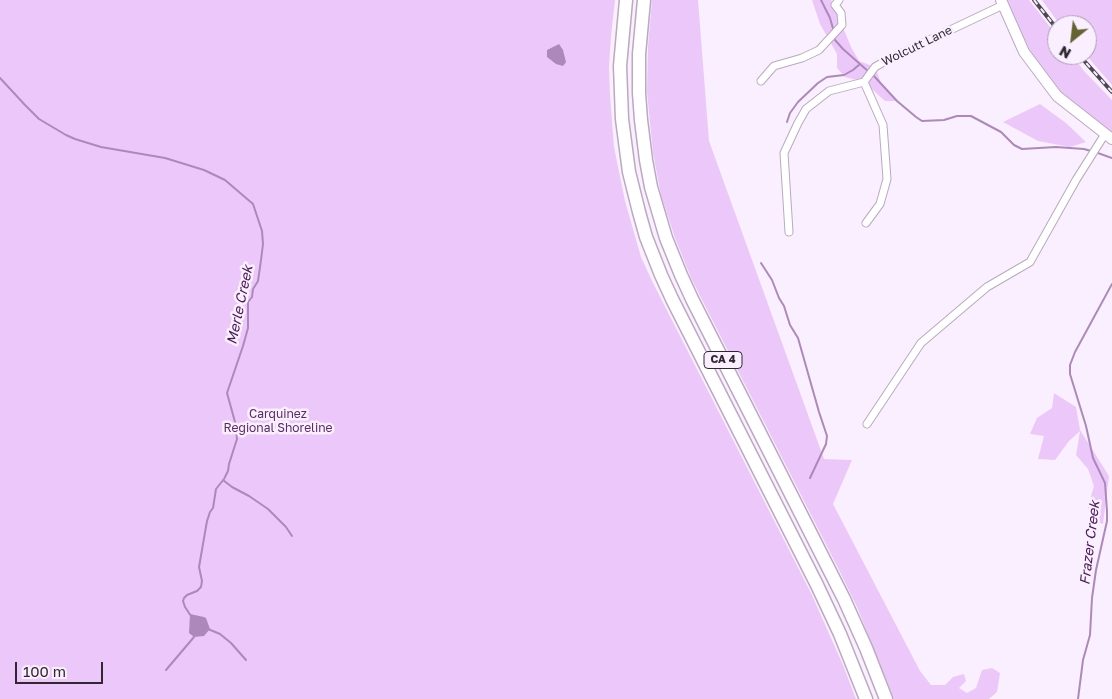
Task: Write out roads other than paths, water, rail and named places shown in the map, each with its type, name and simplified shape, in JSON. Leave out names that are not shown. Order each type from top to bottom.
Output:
[{"type":"highway","name":"CA 4","points":[[626,0],[620,66],[622,119],[630,172],[646,237],[663,281],[817,585],[840,634],[866,699]]},
{"type":"highway","name":"CA 4","points":[[644,0],[639,60],[640,114],[654,200],[666,238],[692,299],[837,583],[886,699]]},
{"type":"street","points":[[761,82],[774,66],[802,58],[819,50],[830,39],[842,25],[841,13],[835,5],[839,0]]},
{"type":"street","points":[[867,424],[921,343],[987,287],[1030,262],[1097,146],[1108,137],[1057,96],[1024,52],[1002,3]]},
{"type":"street","name":"Wolcutt Lane","points":[[864,82],[875,67],[887,60],[1002,3]]},
{"type":"street","points":[[789,232],[784,153],[798,123],[806,109],[829,91],[864,82],[882,125],[887,179],[880,204],[866,223]]},
{"type":"waterway","points":[[821,0],[830,18],[834,32]]},
{"type":"waterway","points":[[834,37],[843,49],[869,72]]},
{"type":"waterway","points":[[787,122],[790,113],[798,102],[818,83],[827,77],[844,75],[860,64]]},
{"type":"waterway","points":[[873,75],[897,101],[922,121],[971,116],[1001,132],[1014,145],[1022,149],[1056,147],[1091,151]]},
{"type":"waterway","name":"Merle Creek","points":[[0,78],[39,119],[66,135],[101,147],[165,158],[204,170],[225,180],[253,204],[262,231],[261,260],[258,281],[248,302],[248,328],[227,393],[235,422],[237,439],[228,471],[216,489],[213,508],[207,521],[199,567],[202,581],[201,587],[187,595],[183,601],[191,616]]},
{"type":"waterway","points":[[1095,152],[1112,158]]},
{"type":"waterway","points":[[761,263],[772,280],[790,325],[798,338],[827,436],[826,444],[810,478]]},
{"type":"waterway","name":"Frazer Creek","points":[[1078,699],[1083,660],[1090,635],[1092,598],[1107,521],[1107,511],[1105,483],[1093,458],[1086,426],[1070,374],[1070,365],[1075,352],[1112,284]]},
{"type":"waterway","points":[[223,480],[268,509],[292,536]]},
{"type":"waterway","points":[[208,629],[220,634],[246,660]]},
{"type":"waterway","name":"Merle Creek","points":[[166,670],[194,635]]},
{"type":"railway","points":[[1034,0],[1047,16]]},
{"type":"railway","points":[[1088,65],[1112,92]]},
{"type":"park label","name":"Carquinez Regional Shoreline","points":[[278,421]]}]
